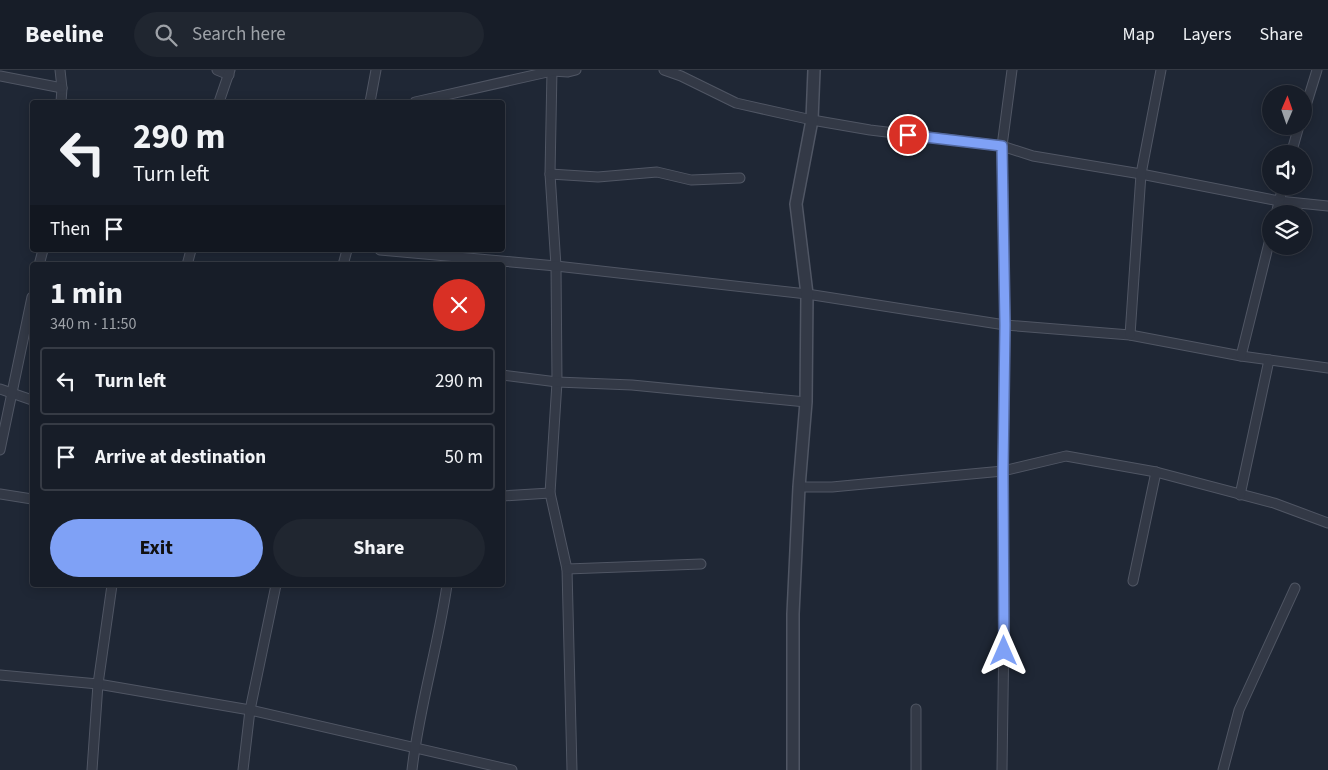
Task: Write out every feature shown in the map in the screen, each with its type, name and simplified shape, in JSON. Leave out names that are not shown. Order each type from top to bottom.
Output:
[{"type":"street","points":[[60,70],[62,100]]},
{"type":"street","points":[[217,70],[230,72],[220,100]]},
{"type":"street","points":[[370,100],[376,70]]},
{"type":"street","points":[[424,100],[552,70],[568,72],[576,70]]},
{"type":"street","points":[[552,70],[550,174],[556,266],[557,382],[550,493],[567,569],[572,770]]},
{"type":"street","points":[[664,70],[681,73],[736,103],[812,120],[870,130],[1002,146],[1033,156],[1141,174],[1279,201],[1328,206]]},
{"type":"street","points":[[793,770],[793,614],[799,487],[806,402],[807,294],[796,204],[812,120],[814,70]]},
{"type":"street","points":[[1002,770],[1005,325],[1002,146],[1012,70]]},
{"type":"street","points":[[1130,335],[1141,174],[1161,70]]},
{"type":"street","points":[[1312,85],[1316,70]]},
{"type":"street","points":[[0,76],[62,88]]},
{"type":"street","points":[[550,174],[598,177],[658,172],[691,180],[740,178]]},
{"type":"street","points":[[1278,205],[1281,195]]},
{"type":"street","points":[[402,252],[556,266],[807,294],[1005,325],[1130,335],[1242,356],[1328,368]]},
{"type":"street","points":[[1242,356],[1266,255]]},
{"type":"street","points":[[0,450],[30,307]]},
{"type":"street","points":[[1240,495],[1269,360]]},
{"type":"street","points":[[505,375],[557,382],[632,385],[806,402]]},
{"type":"street","points":[[0,389],[30,399]]},
{"type":"street","points":[[799,487],[832,487],[1003,471],[1066,456],[1156,472],[1274,504],[1328,523]]},
{"type":"street","points":[[1133,581],[1156,472]]},
{"type":"street","points":[[505,496],[550,493]]},
{"type":"street","points":[[0,494],[30,499]]},
{"type":"street","points":[[567,569],[701,564]]},
{"type":"street","points":[[92,770],[98,684],[112,587]]},
{"type":"street","points":[[243,770],[250,710],[276,587]]},
{"type":"street","points":[[412,770],[414,747],[441,625],[446,587]]},
{"type":"street","points":[[1223,770],[1239,710],[1295,588]]},
{"type":"street","points":[[0,675],[98,684],[250,710],[512,770]]},
{"type":"street","points":[[916,709],[916,770]]},
{"type":"route","points":[[908,135],[1002,146],[1005,325],[1003,471],[1004,651]]}]
